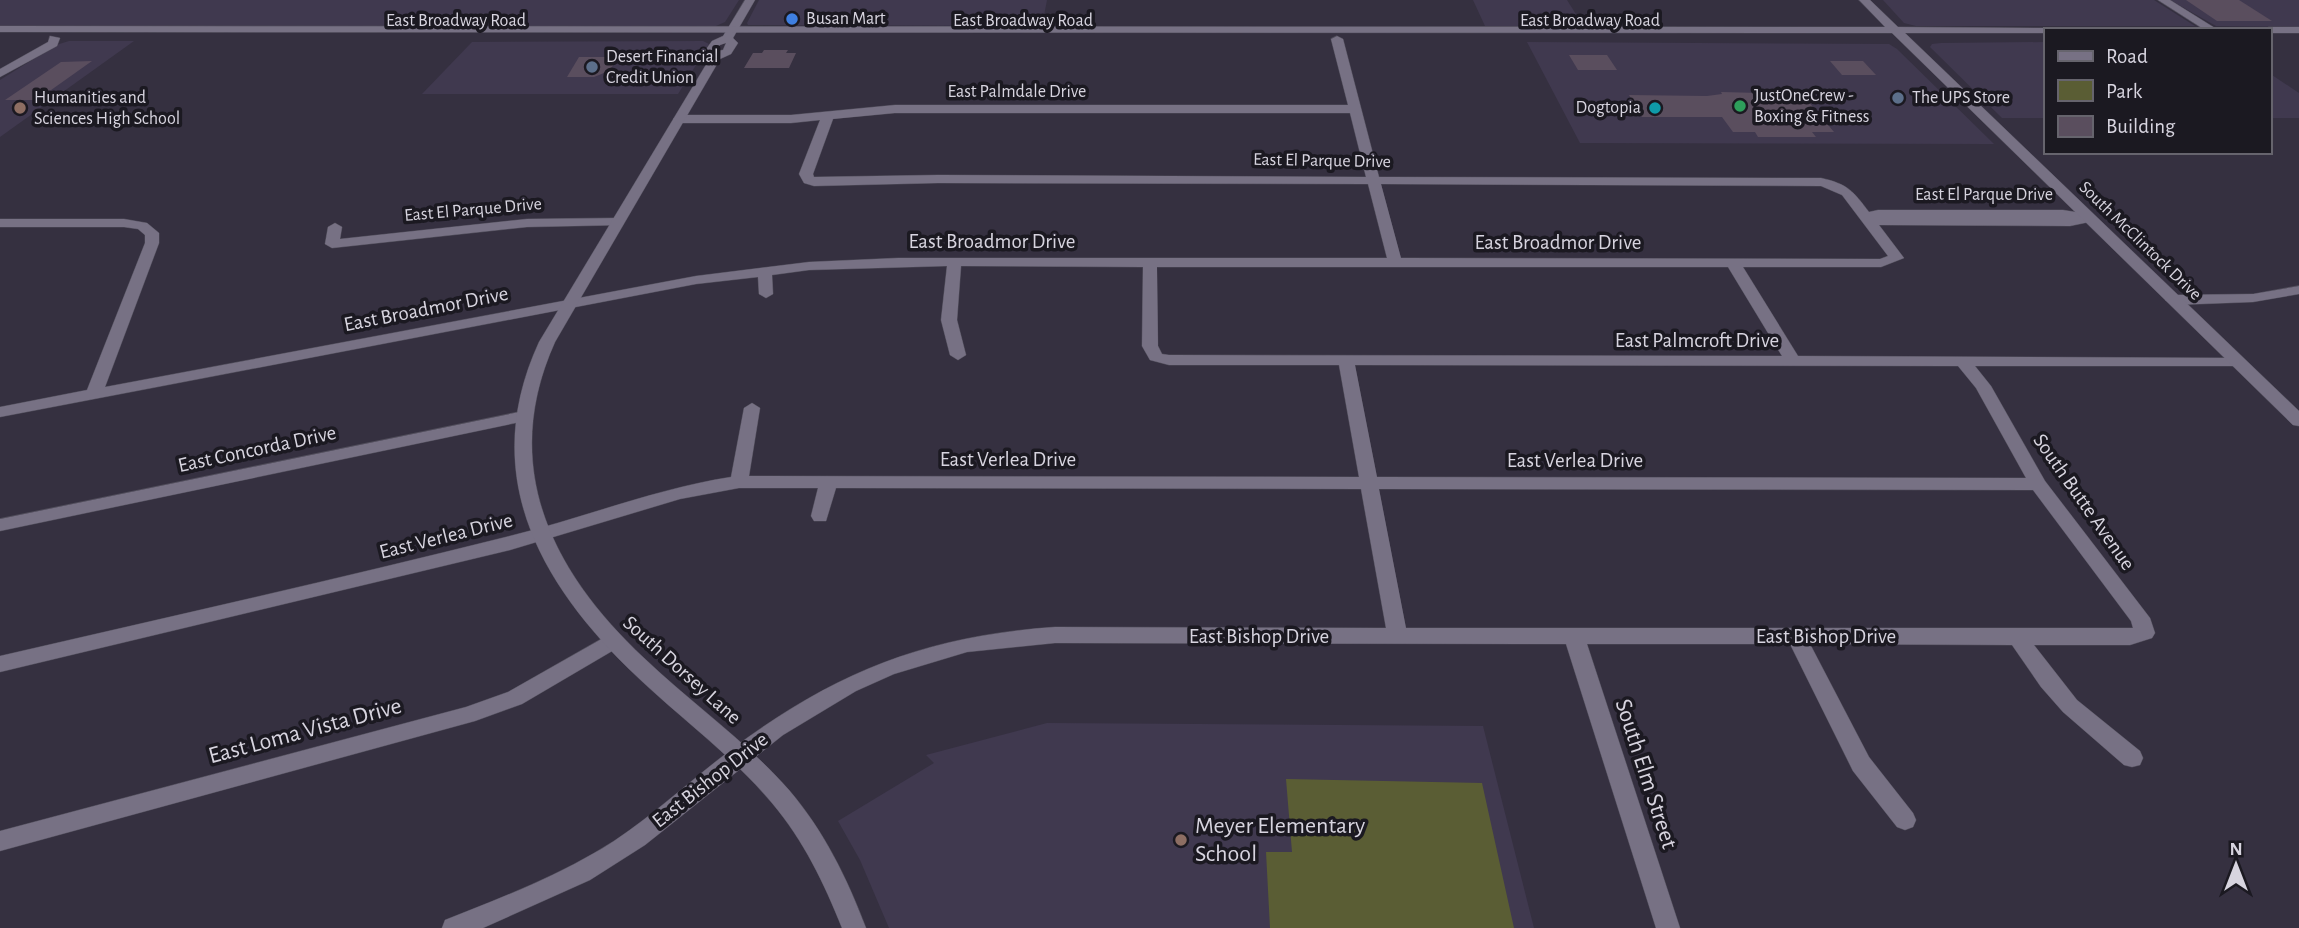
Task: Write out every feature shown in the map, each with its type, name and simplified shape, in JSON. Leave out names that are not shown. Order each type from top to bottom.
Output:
[{"type":"street","name":"South Dorsey Lane","points":[[750,0],[730,34],[732,43],[727,52],[716,57],[568,305],[540,358],[524,416],[522,460],[525,491],[530,511],[565,584],[612,641],[638,667],[741,754],[781,794],[812,837],[838,885],[854,928]]},
{"type":"street","name":"South McClintock Drive","points":[[1864,0],[2299,421]]},
{"type":"street","points":[[2163,0],[2210,28]]},
{"type":"street","name":"East Broadway Road","points":[[0,29],[478,34]]},
{"type":"street","points":[[0,74],[22,59],[53,44],[54,38],[68,29]]},
{"type":"street","points":[[283,38],[294,30]]},
{"type":"street","name":"East Broadway Road","points":[[0,38],[283,38],[478,34],[1611,34],[2044,30]]},
{"type":"street","points":[[2271,30],[2299,30]]},
{"type":"street","points":[[1336,34],[1395,263]]},
{"type":"street","name":"East Broadway Road","points":[[1611,34],[2044,39]]},
{"type":"street","points":[[2271,39],[2299,39]]},
{"type":"street","name":"East Palmdale Drive","points":[[679,119],[791,119],[895,109],[1355,109]]},
{"type":"street","name":"East El Parque Drive","points":[[828,116],[806,171],[809,180],[821,183],[907,179],[1815,182],[1834,185]]},
{"type":"street","name":"East Broadmor Drive","points":[[0,412],[673,284],[765,271],[853,264],[955,262],[1881,263],[1895,260],[1894,251],[1847,192],[1834,185]]},
{"type":"street","name":"East El Parque Drive","points":[[1867,218],[1885,222],[2070,222],[2089,218]]},
{"type":"street","name":"East El Parque Drive","points":[[335,228],[330,251],[527,223],[618,222]]},
{"type":"street","points":[[0,223],[124,223],[148,229],[152,233],[152,243],[94,394]]},
{"type":"street","points":[[955,262],[947,316],[949,334],[958,355]]},
{"type":"street","name":"East Palmcroft Drive","points":[[1150,262],[1150,346],[1156,357],[1177,361],[2237,361]]},
{"type":"street","points":[[1732,263],[1793,361]]},
{"type":"street","points":[[765,271],[765,294]]},
{"type":"street","points":[[2174,300],[2253,298],[2299,290]]},
{"type":"street","points":[[1346,361],[1398,636]]},
{"type":"street","name":"South Butte Avenue","points":[[1964,362],[1983,386],[2038,484],[2140,618],[2145,633]]},
{"type":"street","points":[[739,482],[752,408]]},
{"type":"street","name":"East Concorda Drive","points":[[2,529],[524,416]]},
{"type":"street","name":"East Verlea Drive","points":[[0,664],[541,536],[654,498],[696,487],[739,482],[2038,484]]},
{"type":"street","points":[[820,516],[829,482]]},
{"type":"street","name":"East Bishop Drive","points":[[453,928],[523,902],[621,848],[741,754],[800,712],[857,679],[907,659],[964,644],[1055,635],[2130,637],[2145,633]]},
{"type":"street","name":"South Elm Street","points":[[1574,636],[1668,928]]},
{"type":"street","points":[[1796,636],[1861,764],[1905,820]]},
{"type":"street","points":[[2017,636],[2048,681],[2070,706],[2132,758]]},
{"type":"street","name":"East Loma Vista Drive","points":[[0,841],[467,715],[515,698],[612,641]]},
{"type":"shaded area","points":[[0,0],[739,0],[725,22],[716,26],[0,26]]},
{"type":"shaded area","points":[[759,0],[1047,0],[1042,26],[748,25]]},
{"type":"shaded area","points":[[1473,0],[1567,0],[1584,27],[1485,26]]},
{"type":"shaded area","points":[[1883,0],[2154,0],[2195,26],[1916,26],[1904,23]]},
{"type":"shaded area","points":[[2170,0],[2299,0],[2299,27],[2216,26]]},
{"type":"shaded area","name":"Humanities and Sciences High School","points":[[69,41],[134,41],[0,137],[0,80],[56,45]]},
{"type":"shaded area","points":[[703,41],[709,44],[678,94],[422,94],[472,42]]},
{"type":"shaded area","points":[[1527,42],[1889,44],[1994,144],[1580,143]]},
{"type":"shaded area","points":[[2044,42],[2044,118],[2002,118],[1930,47],[1932,44]]},
{"type":"shaded area","points":[[2271,74],[2299,93],[2299,118],[2271,118]]},
{"type":"shaded area","name":"Meyer Elementary School","points":[[1047,723],[1483,726],[1534,928],[889,928],[860,860],[838,821],[934,763],[926,755]]},
{"type":"green space","points":[[1286,779],[1482,783],[1514,928],[1270,928],[1266,852],[1292,852]]},
{"type":"building","points":[[2186,0],[2239,0],[2272,21],[2217,21]]},
{"type":"building","points":[[764,50],[788,50],[786,53],[796,53],[789,68],[744,68],[753,53],[762,53]]},
{"type":"building","points":[[1569,55],[1607,55],[1617,70],[1578,70]]},
{"type":"building","name":"Desert Financial Credit Union","points":[[579,57],[619,57],[609,71],[594,77],[567,77]]},
{"type":"building","name":"Humanities and Sciences High School","points":[[92,61],[37,100],[5,100],[61,62]]},
{"type":"building","points":[[1830,61],[1863,61],[1876,75],[1842,75]]},
{"type":"building","points":[[1721,92],[1802,94],[1834,132],[1812,132],[1816,137],[1758,137],[1755,132],[1733,132],[1722,117],[1642,117],[1629,95],[1707,96],[1722,94]]},
{"type":"place","name":"Busan Mart","points":[[792,19]]},
{"type":"place","name":"Desert Financial Credit Union","points":[[592,67]]},
{"type":"place","name":"The UPS Store","points":[[1898,98]]},
{"type":"place","name":"JustOneCrew - Boxing & Fitness","points":[[1740,106]]},
{"type":"place","name":"Humanities and Sciences High School","points":[[20,108]]},
{"type":"place","name":"Dogtopia","points":[[1655,108]]},
{"type":"place","name":"Meyer Elementary School","points":[[1181,840]]}]
